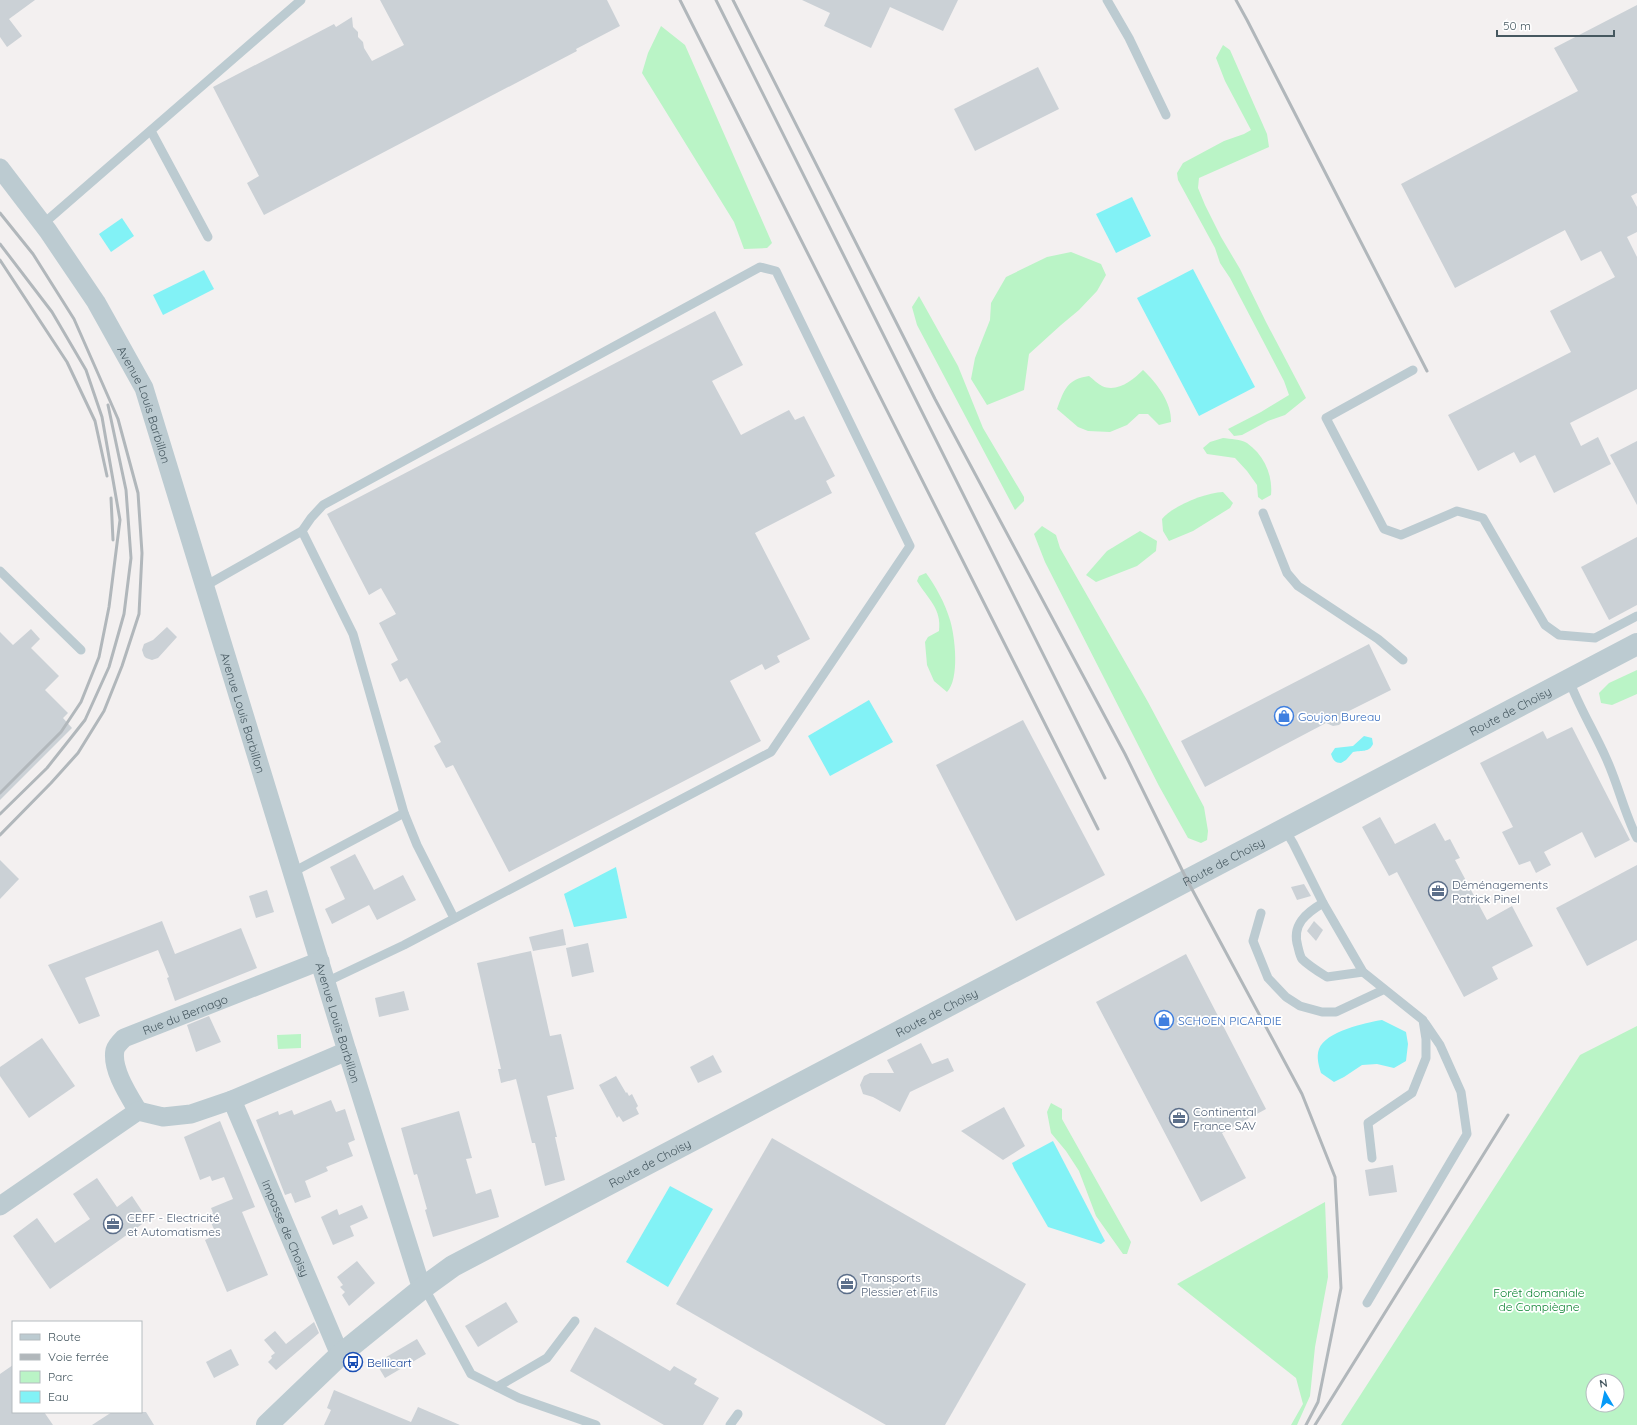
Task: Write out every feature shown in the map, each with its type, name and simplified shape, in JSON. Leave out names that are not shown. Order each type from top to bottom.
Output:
[{"type":"street","name":"Avenue Louis Barbillon","points":[[0,168],[43,224],[96,302],[144,388],[347,1051],[419,1280],[424,1287]]},
{"type":"street","name":"Route de Choisy","points":[[267,1425],[340,1355],[424,1287],[453,1266],[1637,644]]},
{"type":"street","name":"Rue du Bernago","points":[[138,1111],[125,1090],[115,1064],[115,1049],[124,1038],[320,961]]},
{"type":"street","points":[[0,1206],[138,1111],[163,1117],[191,1114],[232,1100],[347,1051]]},
{"type":"street","name":"Impasse de Choisy","points":[[232,1100],[340,1355]]},
{"type":"lane","points":[[43,224],[301,0]]},
{"type":"lane","points":[[1107,0],[1129,38],[1166,115]]},
{"type":"lane","points":[[150,131],[208,237]]},
{"type":"lane","points":[[205,586],[302,531],[323,504],[760,267],[776,271],[910,546],[771,752],[404,945],[326,982]]},
{"type":"lane","points":[[1413,370],[1326,418],[1384,528],[1401,535],[1457,511],[1484,518],[1545,625],[1559,635],[1595,638],[1637,616]]},
{"type":"lane","points":[[1263,513],[1287,573],[1298,586],[1378,639],[1403,660]]},
{"type":"lane","points":[[302,531],[353,634],[404,813],[417,845],[454,918]]},
{"type":"lane","points":[[0,571],[80,650]]},
{"type":"lane","points":[[1569,680],[1575,697],[1607,759],[1629,822],[1637,838]]},
{"type":"lane","points":[[293,872],[404,813]]},
{"type":"lane","points":[[1285,830],[1323,903],[1363,972],[1383,990],[1422,1020],[1440,1045],[1461,1092],[1467,1134],[1367,1303]]},
{"type":"lane","points":[[1323,903],[1308,912],[1298,925],[1296,932],[1297,943],[1302,958],[1314,969],[1327,977],[1363,972]]},
{"type":"lane","points":[[1261,913],[1253,941],[1268,978],[1286,997],[1300,1006],[1322,1012],[1336,1012],[1383,990]]},
{"type":"lane","points":[[1372,1158],[1368,1123],[1412,1093],[1426,1058],[1426,1039],[1422,1020]]},
{"type":"lane","points":[[424,1287],[471,1374],[519,1398],[596,1425]]},
{"type":"lane","points":[[497,1387],[547,1358],[575,1321]]},
{"type":"lane","points":[[730,1425],[738,1414]]},
{"type":"green space","points":[[661,26],[685,45],[772,243],[767,248],[744,249],[734,222],[642,73],[648,53]]},
{"type":"green space","points":[[1223,45],[1230,50],[1267,134],[1269,147],[1199,178],[1198,188],[1221,237],[1240,269],[1306,398],[1285,415],[1268,421],[1242,435],[1234,436],[1228,429],[1261,412],[1289,395],[1284,381],[1230,278],[1220,263],[1215,248],[1178,180],[1177,173],[1183,163],[1224,141],[1251,130],[1225,81],[1216,58]]},
{"type":"green space","points":[[1071,252],[1101,264],[1106,275],[1097,291],[1079,310],[1029,354],[1024,390],[987,405],[971,379],[975,358],[990,320],[991,303],[1006,277],[1047,257]]},
{"type":"green space","points":[[919,296],[958,366],[983,428],[1024,497],[1024,501],[1015,510],[917,325],[912,307]]},
{"type":"green space","points":[[1143,370],[1163,394],[1171,415],[1171,422],[1159,425],[1148,414],[1139,414],[1127,425],[1110,432],[1088,431],[1078,427],[1057,409],[1067,386],[1076,380],[1089,376],[1102,386],[1113,388],[1119,387],[1130,381]]},
{"type":"green space","points":[[1223,438],[1245,442],[1258,453],[1263,459],[1269,473],[1271,495],[1262,500],[1258,497],[1257,485],[1235,458],[1207,454],[1203,448],[1210,442]]},
{"type":"green space","points":[[1223,492],[1233,503],[1230,508],[1193,531],[1169,541],[1163,531],[1162,519],[1167,514],[1199,497]]},
{"type":"green space","points":[[1042,526],[1056,535],[1060,548],[1148,702],[1204,807],[1208,831],[1207,840],[1201,843],[1188,838],[1159,786],[1045,562],[1034,534]]},
{"type":"green space","points":[[1140,531],[1157,541],[1156,551],[1137,566],[1096,582],[1086,575],[1107,551]]},
{"type":"green space","points":[[926,573],[946,607],[955,646],[954,678],[947,692],[934,681],[927,665],[925,642],[928,637],[939,631],[939,623],[933,604],[917,581],[919,576]]},
{"type":"green space","points":[[1637,670],[1637,694],[1612,705],[1601,703],[1599,693],[1609,683]]},
{"type":"green space","name":"Forêt domaniale de Compiègne","points":[[1637,1026],[1637,1425],[1341,1425],[1580,1055]]},
{"type":"green space","points":[[301,1034],[301,1048],[278,1049],[277,1035]]},
{"type":"green space","points":[[1051,1103],[1062,1109],[1062,1119],[1131,1242],[1127,1254],[1123,1254],[1096,1216],[1079,1171],[1066,1151],[1051,1133],[1047,1112]]},
{"type":"green space","points":[[1325,1202],[1328,1277],[1315,1347],[1310,1396],[1297,1425],[1291,1425],[1303,1404],[1296,1378],[1177,1284]]},
{"type":"water","points":[[1132,197],[1151,236],[1116,253],[1096,214]]},
{"type":"water","points":[[122,218],[134,236],[111,252],[99,234]]},
{"type":"water","points":[[1193,269],[1255,387],[1199,416],[1137,298]]},
{"type":"water","points":[[204,270],[214,289],[163,315],[153,295]]},
{"type":"water","points":[[869,700],[893,742],[830,776],[808,736]]},
{"type":"water","points":[[1364,736],[1372,738],[1373,744],[1369,749],[1353,752],[1341,763],[1336,762],[1333,759],[1331,754],[1335,748],[1353,746]]},
{"type":"water","points":[[616,867],[627,918],[574,927],[564,894]]},
{"type":"water","points":[[1382,1020],[1406,1032],[1408,1044],[1406,1061],[1394,1068],[1377,1064],[1362,1065],[1334,1082],[1321,1073],[1318,1061],[1319,1049],[1329,1037],[1347,1029]]},
{"type":"water","points":[[1053,1141],[1105,1241],[1101,1244],[1048,1227],[1014,1168],[1012,1163]]},
{"type":"water","points":[[670,1186],[713,1209],[668,1287],[626,1262]]},
{"type":"building","points":[[0,0],[35,0],[9,19],[22,36],[7,47],[0,37]]},
{"type":"building","points":[[380,0],[607,0],[620,26],[576,49],[577,51],[264,215],[247,183],[259,176],[213,87],[334,24],[336,27],[352,17],[353,27],[358,32],[358,37],[363,42],[364,48],[372,61],[404,45]]},
{"type":"building","points":[[802,0],[958,0],[943,31],[890,7],[871,48],[824,26],[830,13]]},
{"type":"building","points":[[1637,5],[1637,193],[1631,196],[1637,207],[1637,232],[1627,237],[1637,257],[1637,389],[1570,423],[1581,446],[1598,437],[1611,464],[1554,493],[1535,455],[1520,463],[1514,452],[1478,471],[1448,415],[1571,352],[1550,311],[1615,277],[1601,251],[1581,261],[1565,230],[1455,288],[1401,184],[1578,91],[1554,48]]},
{"type":"building","points":[[1038,67],[1059,109],[975,151],[954,109]]},
{"type":"building","points":[[715,311],[743,365],[712,381],[741,435],[789,410],[795,420],[804,416],[835,476],[826,481],[832,493],[755,533],[810,639],[777,656],[780,662],[765,670],[762,664],[730,681],[761,741],[509,872],[453,765],[446,768],[434,746],[441,742],[407,678],[400,682],[391,664],[398,660],[379,623],[396,614],[381,588],[369,595],[327,514]]},
{"type":"building","points":[[1637,441],[1637,505],[1610,455]]},
{"type":"building","points":[[1637,537],[1637,605],[1609,620],[1581,567]]},
{"type":"building","points":[[167,627],[177,637],[158,658],[152,660],[146,658],[142,650],[144,644],[153,640]]},
{"type":"building","points":[[31,629],[40,639],[31,648],[59,676],[45,690],[68,713],[63,718],[72,728],[0,800],[0,632],[13,645]]},
{"type":"building","points":[[1369,644],[1391,690],[1345,713],[1343,721],[1339,725],[1333,726],[1326,723],[1205,787],[1181,741]]},
{"type":"building","points":[[1023,720],[1105,875],[1016,921],[936,765]]},
{"type":"building","points":[[1572,727],[1630,840],[1595,858],[1582,832],[1544,852],[1551,865],[1536,873],[1530,861],[1519,865],[1502,832],[1513,827],[1480,763],[1543,731],[1547,739]]},
{"type":"building","points":[[1380,817],[1395,844],[1435,823],[1445,841],[1450,839],[1460,858],[1455,860],[1487,920],[1512,906],[1533,946],[1492,967],[1498,979],[1464,997],[1397,872],[1389,876],[1362,827]]},
{"type":"building","points":[[355,854],[374,890],[403,875],[416,900],[377,920],[369,905],[332,924],[325,909],[345,899],[330,867]]},
{"type":"building","points":[[0,860],[19,879],[0,899]]},
{"type":"building","points":[[1637,865],[1637,940],[1587,966],[1556,908]]},
{"type":"building","points":[[1304,884],[1311,896],[1297,900],[1291,887]]},
{"type":"building","points":[[267,890],[274,912],[256,918],[249,896]]},
{"type":"building","points":[[162,921],[175,954],[241,928],[257,968],[175,1001],[167,978],[169,977],[158,950],[85,978],[100,1016],[79,1024],[48,965]]},
{"type":"building","points":[[1314,921],[1323,930],[1316,941],[1307,931]]},
{"type":"building","points":[[563,929],[566,945],[533,951],[529,937]]},
{"type":"building","points":[[588,943],[594,972],[572,977],[566,948]]},
{"type":"building","points":[[531,951],[550,1036],[561,1034],[574,1089],[547,1096],[565,1180],[545,1186],[535,1143],[532,1143],[516,1079],[501,1083],[498,1069],[501,1069],[477,963]]},
{"type":"building","points":[[1186,954],[1266,1109],[1222,1133],[1246,1178],[1201,1202],[1096,1002]]},
{"type":"building","points":[[404,991],[409,1010],[379,1017],[375,998]]},
{"type":"building","points":[[209,1016],[221,1042],[196,1052],[187,1025]]},
{"type":"building","points":[[42,1038],[75,1086],[29,1118],[0,1076],[0,1067]]},
{"type":"building","points":[[921,1043],[932,1064],[948,1058],[954,1071],[910,1092],[900,1112],[873,1097],[863,1094],[860,1085],[864,1076],[870,1073],[894,1073],[887,1060]]},
{"type":"building","points":[[713,1055],[722,1072],[698,1083],[690,1067]]},
{"type":"building","points":[[616,1076],[626,1093],[627,1092],[629,1096],[632,1094],[638,1106],[636,1108],[639,1114],[623,1122],[619,1116],[617,1118],[599,1085]]},
{"type":"building","points":[[331,1100],[336,1112],[345,1109],[355,1140],[348,1143],[353,1156],[326,1167],[328,1171],[305,1181],[311,1197],[295,1203],[291,1193],[285,1195],[256,1120],[278,1111],[279,1115],[292,1110],[294,1115]]},
{"type":"building","points":[[1004,1107],[1025,1146],[1003,1160],[961,1131]]},
{"type":"building","points":[[459,1111],[472,1158],[466,1159],[476,1194],[491,1189],[499,1217],[433,1237],[417,1174],[414,1175],[401,1128]]},
{"type":"building","points":[[220,1121],[255,1207],[242,1212],[268,1275],[227,1292],[205,1240],[213,1236],[212,1233],[215,1232],[208,1215],[213,1213],[211,1208],[233,1199],[224,1177],[212,1181],[210,1176],[200,1180],[184,1137]]},
{"type":"building","points":[[772,1138],[1026,1284],[945,1425],[886,1425],[676,1304]]},
{"type":"building","points":[[1393,1165],[1397,1192],[1369,1196],[1365,1170]]},
{"type":"building","points":[[97,1178],[117,1207],[132,1196],[148,1220],[50,1289],[13,1236],[37,1218],[55,1243],[90,1219],[73,1194]]},
{"type":"building","points":[[362,1205],[368,1218],[350,1226],[354,1236],[333,1245],[321,1217],[337,1209],[339,1215]]},
{"type":"building","points":[[357,1261],[375,1283],[349,1306],[342,1295],[345,1292],[340,1287],[343,1285],[337,1277]]},
{"type":"building","points":[[506,1302],[518,1322],[478,1347],[465,1326]]},
{"type":"building","points":[[314,1322],[319,1333],[276,1370],[268,1362],[272,1358],[271,1356],[275,1353],[264,1340],[275,1331],[286,1344]]},
{"type":"building","points":[[595,1327],[670,1371],[674,1366],[697,1379],[694,1384],[719,1398],[703,1425],[664,1425],[570,1371]]},
{"type":"building","points":[[417,1339],[426,1354],[385,1378],[376,1363]]},
{"type":"building","points":[[231,1349],[239,1365],[214,1378],[206,1362]]},
{"type":"building","points":[[12,1366],[12,1413],[45,1413],[53,1425],[0,1425],[0,1374]]},
{"type":"building","points":[[334,1390],[411,1422],[418,1407],[460,1425],[324,1425],[331,1410],[327,1408]]},
{"type":"building","points":[[146,1412],[154,1425],[92,1425],[110,1413]]},
{"type":"railway","points":[[680,0],[1098,829]]},
{"type":"railway","points":[[716,0],[1105,778]]},
{"type":"railway","points":[[733,0],[935,399],[1125,754],[1187,880],[1302,1094],[1335,1177],[1341,1288],[1318,1402],[1306,1425]]},
{"type":"railway","points":[[1236,0],[1427,371]]},
{"type":"railway","points":[[0,213],[33,254],[74,319],[118,419],[138,493],[142,553],[139,614],[122,666],[104,711],[78,753],[0,835]]},
{"type":"railway","points":[[0,244],[52,312],[86,370],[102,417],[120,520],[109,607],[99,657],[81,702],[61,732],[0,793]]},
{"type":"railway","points":[[0,260],[67,362],[95,421],[107,476]]},
{"type":"railway","points":[[0,814],[47,768],[85,720],[109,667],[124,614],[131,558],[126,490],[108,405]]},
{"type":"railway","points":[[111,498],[113,540]]},
{"type":"railway","points":[[1315,1425],[1508,1115]]},
{"type":"place","name":"Goujon Bureau","points":[[1284,716]]},
{"type":"place","name":"Déménagements Patrick Pinel","points":[[1438,891]]},
{"type":"place","name":"SCHOEN PICARDIE","points":[[1164,1020]]},
{"type":"place","name":"Continental France SAV","points":[[1179,1118]]},
{"type":"place","name":"CEFF - Electricité et Automatismes","points":[[113,1224]]},
{"type":"place","name":"Transports Plessier et Fils","points":[[847,1284]]},
{"type":"place","name":"Bellicart","points":[[353,1362]]}]
